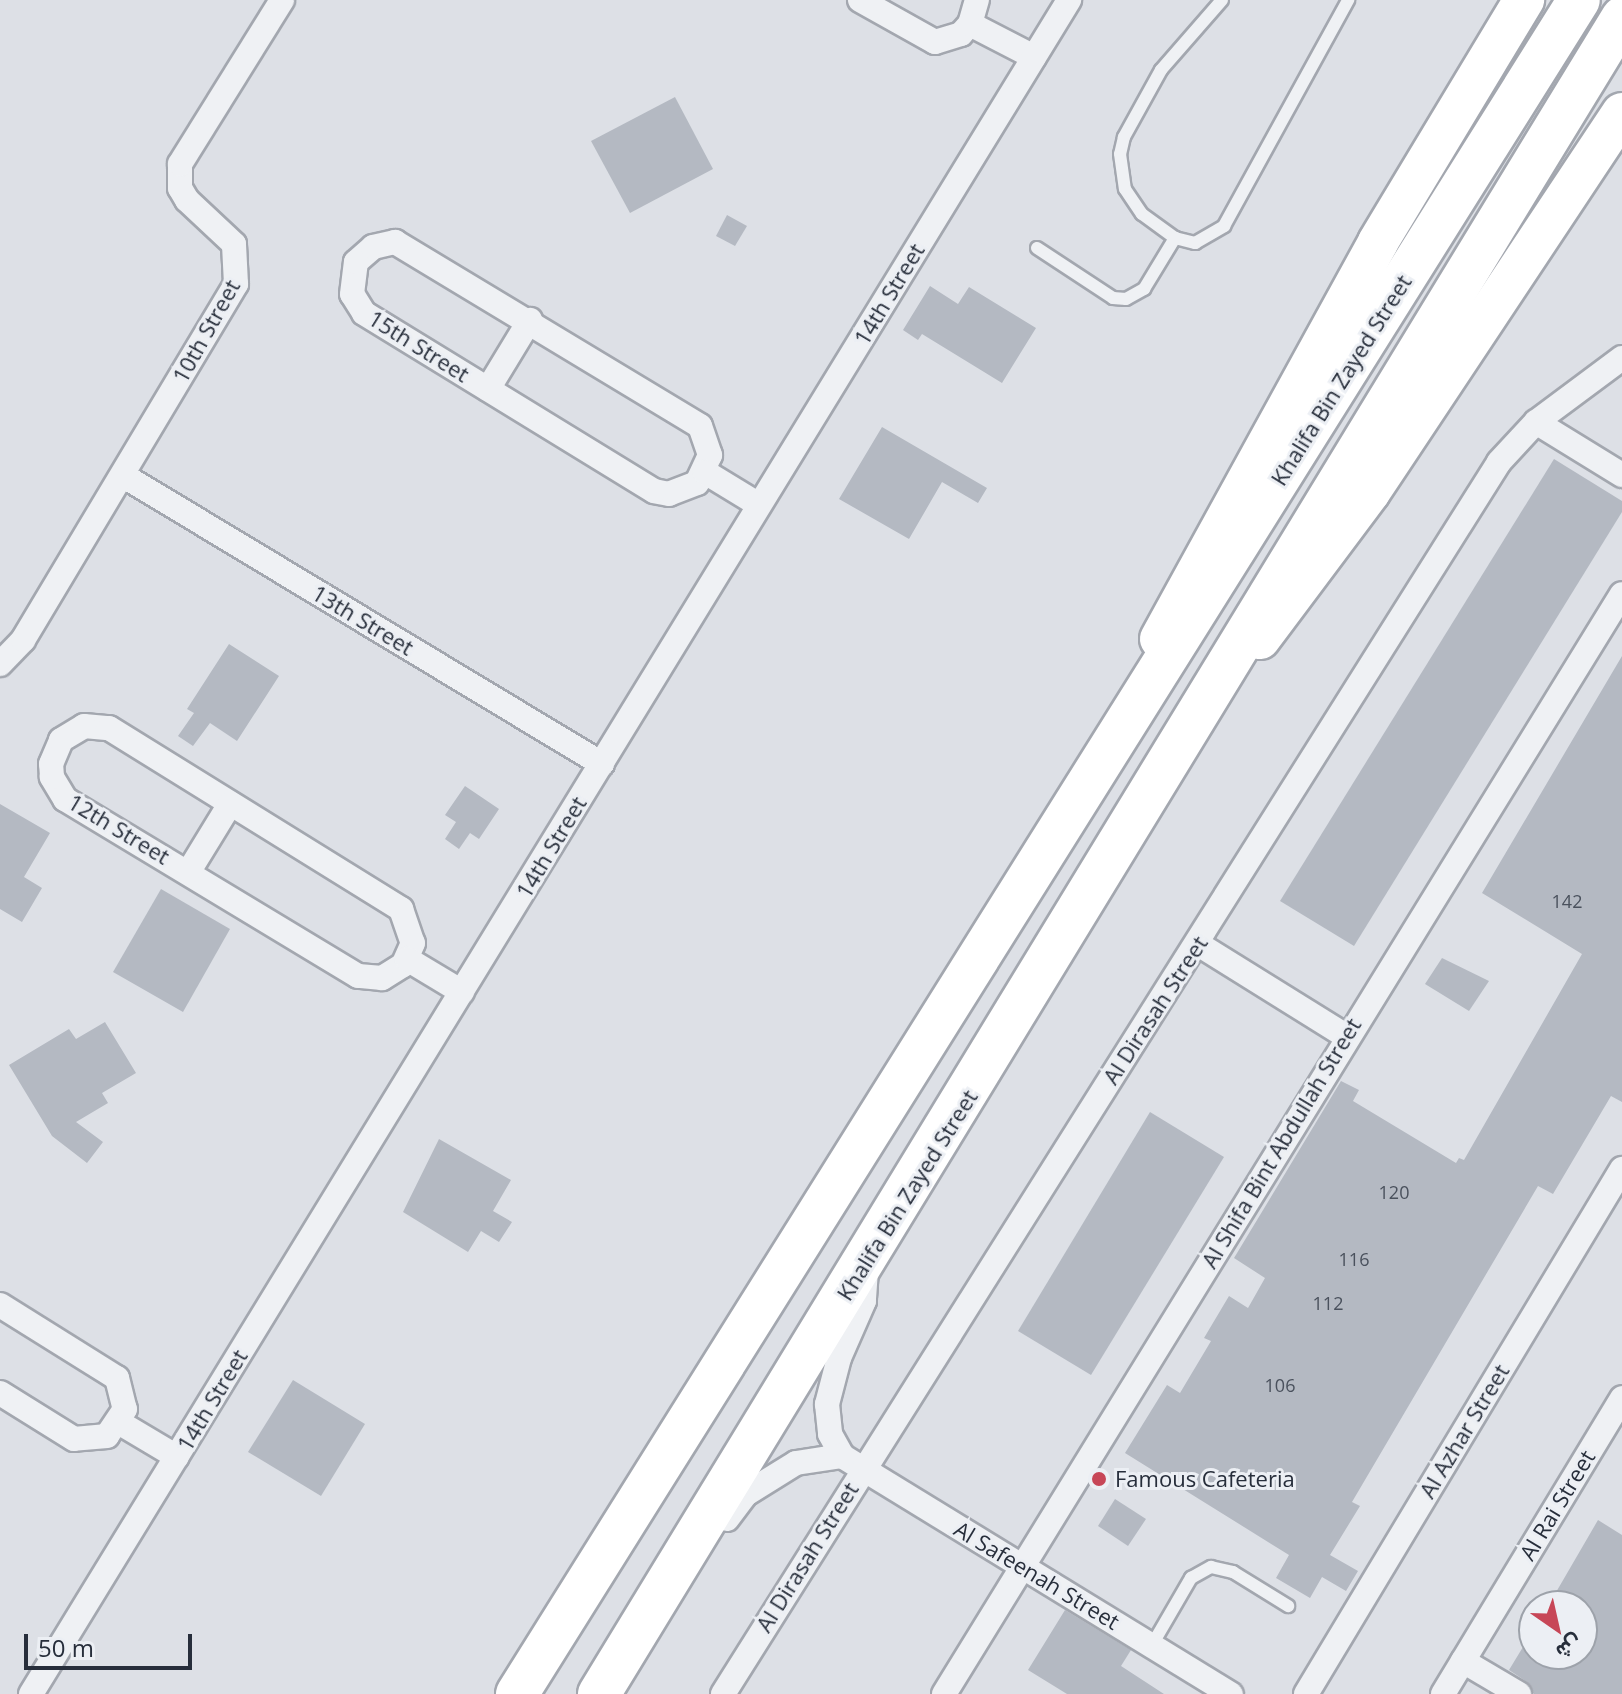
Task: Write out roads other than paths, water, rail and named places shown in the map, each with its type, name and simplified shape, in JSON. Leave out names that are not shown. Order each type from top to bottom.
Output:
[{"type":"highway","name":"Khalifa Bin Zayed Street","points":[[517,1694],[1579,0]]},
{"type":"highway","name":"Khalifa Bin Zayed Street","points":[[599,1694],[1214,695],[1622,18]]},
{"type":"main road","name":"Khalifa Bin Zayed Street","points":[[1104,760],[1220,523],[1378,242],[1524,0]]},
{"type":"main road","name":"Khalifa Bin Zayed Street","points":[[1214,695],[1370,492],[1622,113]]},
{"type":"street","name":"10th Street","points":[[0,664],[23,640],[124,476],[236,284],[234,244],[187,200],[178,176],[186,152],[282,0]]},
{"type":"street","points":[[860,0],[935,42],[961,34],[970,24],[977,0]]},
{"type":"street","name":"14th Street","points":[[31,1694],[1069,0]]},
{"type":"street","points":[[970,24],[1034,57]]},
{"type":"street","name":"15th Street","points":[[406,245],[530,320],[700,426],[710,455],[705,472],[684,491],[654,491],[364,313],[352,294],[356,262],[373,247],[406,245]]},
{"type":"street","name":"15th Street","points":[[488,389],[530,320]]},
{"type":"street","name":"Al Dirasah Street","points":[[723,1694],[852,1462],[1198,944],[1492,472],[1536,422],[1622,358]]},
{"type":"street","points":[[1536,422],[1622,475]]},
{"type":"street","points":[[705,472],[759,505]]},
{"type":"street","name":"13th Street","points":[[124,476],[602,764]]},
{"type":"street","name":"Al Shifa Bint Abdullah Street","points":[[944,1694],[1346,1036],[1622,594]]},
{"type":"street","name":"12th Street","points":[[84,726],[109,728],[230,804],[401,909],[412,930],[407,959],[382,978],[358,976],[189,871],[65,799],[52,777],[61,740],[84,726]]},
{"type":"street","name":"12th Street","points":[[189,871],[230,804]]},
{"type":"street","points":[[1198,944],[1346,1036]]},
{"type":"street","points":[[407,959],[462,992]]},
{"type":"street","name":"Al Azhar Street","points":[[1306,1694],[1612,1208],[1622,1169]]},
{"type":"street","points":[[852,1462],[830,1434],[827,1404],[839,1358],[864,1301],[865,1263]]},
{"type":"street","points":[[0,1305],[117,1378],[125,1393],[120,1423],[107,1436],[74,1439],[0,1393]]},
{"type":"street","name":"Al Rai Street","points":[[1443,1694],[1622,1398]]},
{"type":"street","points":[[120,1423],[177,1457]]},
{"type":"street","points":[[677,1567],[704,1556],[738,1502],[767,1479],[808,1459],[852,1462]]},
{"type":"street","name":"Al Safeenah Street","points":[[852,1462],[1231,1694]]},
{"type":"street","points":[[1463,1661],[1519,1694]]},
{"type":"lane","points":[[1222,0],[1161,70],[1124,137],[1120,154],[1125,189],[1134,205],[1175,238],[1204,241],[1224,226],[1348,0]]},
{"type":"lane","points":[[1037,248],[1113,298],[1126,299],[1144,289],[1175,238]]},
{"type":"lane","points":[[1152,1645],[1191,1578],[1211,1567],[1233,1572],[1288,1606]]},
{"type":"place","name":"Famous Cafeteria","points":[[1099,1479]]}]
